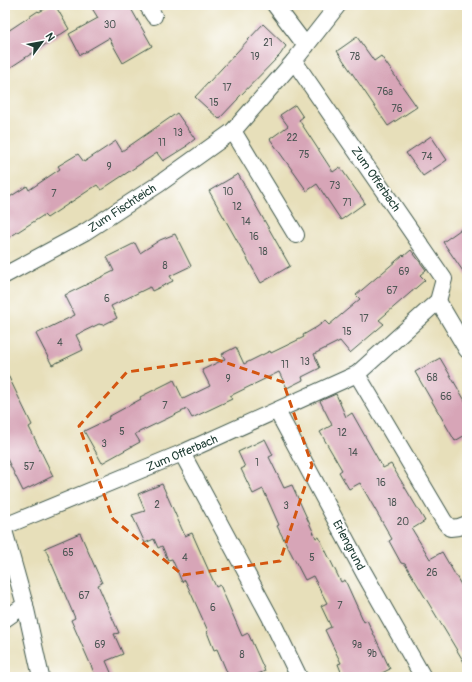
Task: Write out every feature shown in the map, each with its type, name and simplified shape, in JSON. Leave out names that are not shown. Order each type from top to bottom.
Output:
[{"type":"street","points":[[276,5],[306,46]]},
{"type":"street","name":"Zum Fischteich","points":[[5,275],[85,232],[159,184],[233,131],[294,61],[338,5]]},
{"type":"street","name":"Zum Offerbach","points":[[5,526],[182,453],[357,374],[438,301],[444,279],[294,61]]},
{"type":"street","points":[[233,131],[296,235]]},
{"type":"street","points":[[438,301],[467,350]]},
{"type":"street","points":[[357,374],[444,521],[450,528],[467,524]]},
{"type":"street","name":"Erlengrund","points":[[277,411],[364,573],[423,677]]},
{"type":"street","points":[[182,453],[270,617],[299,677]]},
{"type":"street","points":[[5,534],[26,605],[41,677]]},
{"type":"street","points":[[5,619],[26,605]]},
{"type":"highlighted area","points":[[215,359],[283,382],[312,465],[280,561],[183,575],[113,519],[79,426],[127,372]]},
{"type":"building","points":[[52,5],[55,5],[69,29],[5,71],[5,33],[38,11],[39,12]]},
{"type":"building","points":[[90,5],[129,5],[152,46],[123,63],[109,38],[80,55],[69,34],[98,18]]},
{"type":"building","points":[[263,24],[286,46],[280,55],[219,119],[195,97]]},
{"type":"building","points":[[357,37],[374,61],[381,56],[417,107],[388,126],[337,51]]},
{"type":"building","points":[[295,105],[303,117],[299,120],[333,172],[340,167],[365,203],[341,220],[317,184],[307,191],[270,139],[288,126],[280,115]]},
{"type":"building","points":[[177,113],[195,139],[187,146],[163,161],[157,153],[101,190],[97,185],[47,218],[44,215],[5,240],[5,200],[27,186],[29,190],[60,169],[58,166],[78,154],[84,162],[116,141],[122,151]]},
{"type":"building","points":[[431,136],[447,160],[423,176],[406,153]]},
{"type":"building","points":[[238,174],[290,266],[261,283],[209,191]]},
{"type":"building","points":[[467,225],[467,277],[443,242]]},
{"type":"building","points":[[175,234],[191,266],[170,276],[173,281],[152,291],[150,287],[111,306],[117,318],[103,325],[99,324],[76,335],[83,350],[52,365],[36,334],[75,315],[65,295],[114,271],[107,257],[135,243],[140,253],[160,240]]},
{"type":"building","points":[[411,250],[426,270],[420,275],[425,280],[379,320],[384,324],[350,353],[340,341],[314,354],[320,368],[302,377],[303,380],[287,388],[279,372],[230,396],[232,399],[192,418],[187,409],[135,434],[140,442],[102,463],[84,431],[109,419],[108,417],[141,399],[140,397],[174,380],[183,399],[210,386],[202,370],[225,359],[222,354],[236,347],[244,364],[304,337],[303,335],[325,321],[329,325],[360,299],[356,295]]},
{"type":"building","points":[[440,358],[467,404],[467,434],[455,441],[415,372]]},
{"type":"building","points":[[5,369],[32,425],[29,427],[53,476],[23,491],[5,455]]},
{"type":"building","points":[[336,394],[346,417],[352,413],[383,468],[391,464],[425,521],[412,529],[430,559],[442,552],[467,595],[467,667],[405,564],[401,563],[389,541],[392,539],[360,483],[349,489],[339,472],[342,470],[320,432],[332,425],[320,401]]},
{"type":"building","points":[[265,439],[273,455],[269,457],[284,488],[292,485],[316,538],[319,537],[341,582],[345,580],[364,622],[367,620],[390,669],[374,677],[343,677],[338,664],[341,663],[325,630],[331,627],[321,606],[327,603],[313,576],[305,580],[277,526],[279,525],[263,489],[253,494],[241,469],[245,467],[238,452]]},
{"type":"building","points":[[162,484],[185,536],[192,533],[216,587],[220,585],[242,636],[248,633],[265,671],[251,677],[229,677],[217,649],[214,650],[207,632],[208,631],[185,580],[182,582],[172,559],[168,560],[162,546],[158,548],[154,539],[145,543],[132,515],[145,511],[138,494]]},
{"type":"building","points":[[80,533],[102,583],[98,585],[119,633],[114,634],[123,654],[106,661],[113,677],[96,677],[71,620],[75,618],[45,548]]}]
